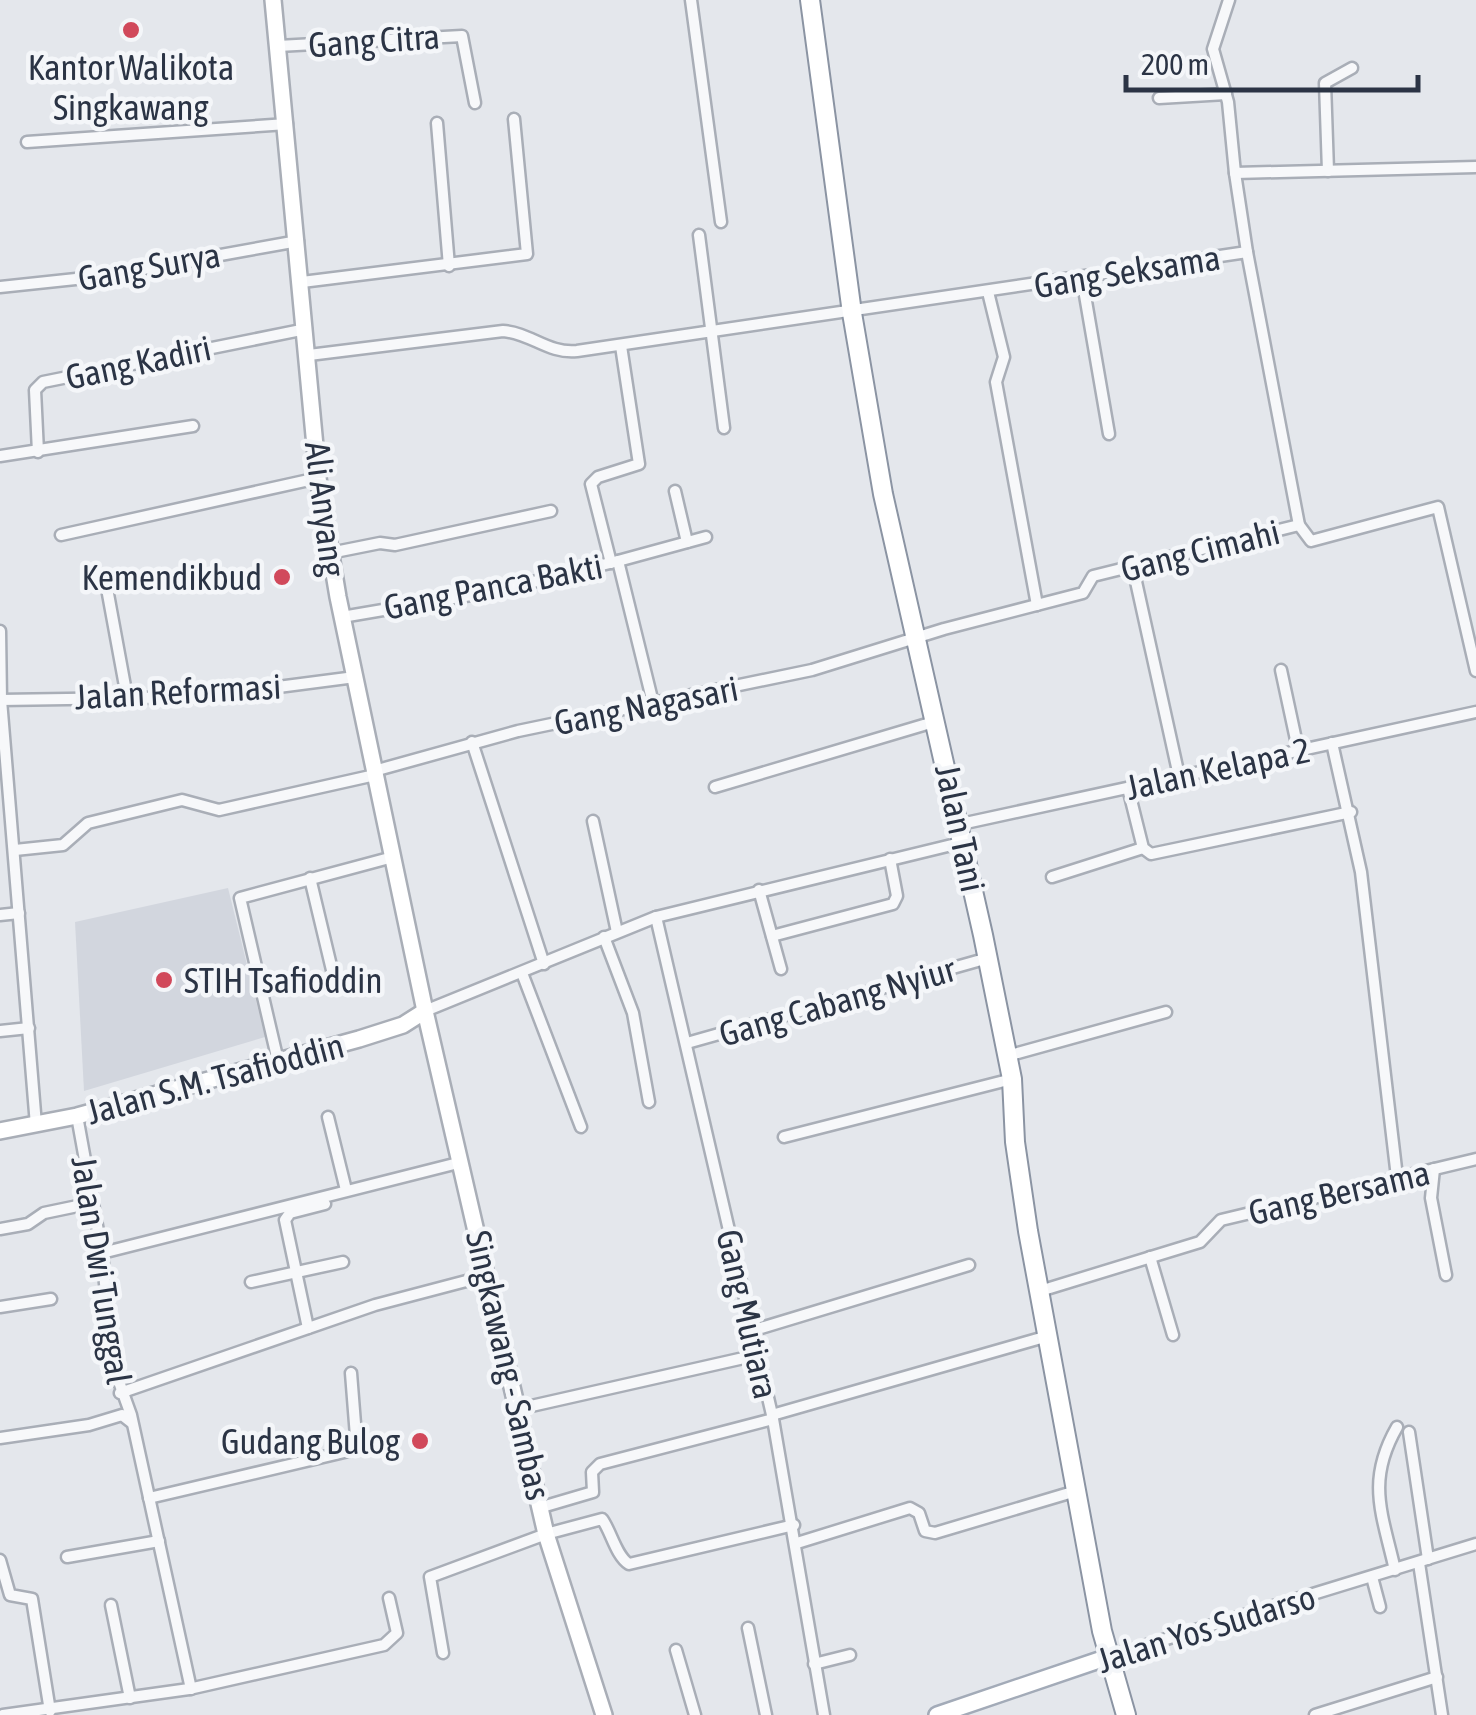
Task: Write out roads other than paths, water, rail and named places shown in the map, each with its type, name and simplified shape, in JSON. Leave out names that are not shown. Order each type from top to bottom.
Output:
[{"type":"highway","name":"Jalan Tani","points":[[810,0],[852,314],[883,494],[938,721],[988,958],[1012,1079],[1019,1178],[1076,1491],[1126,1715]]},
{"type":"street","name":"Ali Anyang","points":[[273,0],[318,478],[342,617],[426,1011]]},
{"type":"street","points":[[691,0],[721,222]]},
{"type":"street","points":[[1228,0],[1214,49],[1226,94],[1247,252]]},
{"type":"street","name":"Gang Citra","points":[[278,46],[462,36],[475,103]]},
{"type":"street","points":[[1328,171],[1326,81],[1352,68]]},
{"type":"street","points":[[1159,98],[1226,94]]},
{"type":"street","points":[[302,282],[523,256],[530,249],[514,118]]},
{"type":"street","points":[[437,123],[448,266]]},
{"type":"street","points":[[27,142],[286,124]]},
{"type":"street","points":[[1235,173],[1476,166]]},
{"type":"street","points":[[698,235],[724,428]]},
{"type":"street","name":"Gang Surya","points":[[0,288],[104,276],[298,241]]},
{"type":"street","name":"Gang Seksama","points":[[309,355],[502,331],[526,335],[559,352],[620,346],[1247,252],[1299,525]]},
{"type":"street","points":[[1082,278],[1108,434]]},
{"type":"street","points":[[988,292],[1004,357],[996,382],[1037,605]]},
{"type":"street","name":"Gang Kadiri","points":[[38,452],[35,390],[43,382],[306,329]]},
{"type":"street","points":[[620,346],[639,464],[598,476],[591,484],[615,562],[706,537]]},
{"type":"street","points":[[0,456],[193,426]]},
{"type":"street","points":[[62,534],[318,478]]},
{"type":"street","points":[[675,491],[687,542]]},
{"type":"street","name":"Gang Cimahi","points":[[917,637],[1083,594],[1093,576],[1299,525],[1311,541],[1438,507],[1476,670]]},
{"type":"street","points":[[330,553],[380,543],[395,545],[551,511]]},
{"type":"street","name":"Gang Panca Bakti","points":[[342,617],[500,590],[615,562],[653,703]]},
{"type":"street","points":[[1133,568],[1179,776]]},
{"type":"street","points":[[106,582],[127,697]]},
{"type":"street","points":[[0,631],[5,780],[15,850],[36,1125]]},
{"type":"street","name":"Gang Nagasari","points":[[15,850],[66,844],[88,823],[182,800],[195,801],[213,811],[374,773],[472,742],[812,670],[917,637]]},
{"type":"street","points":[[1281,670],[1298,749]]},
{"type":"street","name":"Jalan Reformasi","points":[[1,700],[217,696],[355,677]]},
{"type":"street","name":"Jalan Kelapa 2","points":[[426,1011],[656,916],[890,859],[963,833],[1128,788],[1476,712]]},
{"type":"street","points":[[715,787],[938,721]]},
{"type":"street","points":[[472,742],[544,964]]},
{"type":"street","points":[[1332,743],[1352,812],[1397,1177]]},
{"type":"street","points":[[1128,788],[1143,848]]},
{"type":"street","points":[[1052,877],[1143,848],[1158,854],[1352,812]]},
{"type":"street","points":[[593,821],[617,932]]},
{"type":"street","points":[[278,1061],[240,898],[394,857]]},
{"type":"street","points":[[772,936],[893,904],[897,896],[890,859]]},
{"type":"street","points":[[310,878],[332,970]]},
{"type":"street","points":[[759,890],[781,969]]},
{"type":"street","points":[[0,915],[20,913]]},
{"type":"street","name":"Gang Mutiara","points":[[656,916],[773,1417],[824,1715]]},
{"type":"street","points":[[604,937],[633,1013],[648,1102]]},
{"type":"street","name":"Gang Cabang Nyiur","points":[[686,1043],[988,958]]},
{"type":"street","points":[[522,973],[581,1127]]},
{"type":"street","name":"Jalan S.M. Tsafioddin","points":[[0,1131],[77,1116],[278,1061],[403,1025],[426,1011]]},
{"type":"street","name":"Singkawang - Sambas","points":[[426,1011],[490,1274],[546,1534],[604,1715]]},
{"type":"street","points":[[1007,1056],[1166,1012]]},
{"type":"street","points":[[0,1031],[29,1028]]},
{"type":"street","points":[[784,1137],[1012,1079]]},
{"type":"street","name":"Jalan Dwi Tunggal","points":[[77,1116],[102,1253],[121,1394],[149,1498],[191,1689]]},
{"type":"street","points":[[328,1117],[346,1190]]},
{"type":"street","name":"Gang Bersama","points":[[1040,1291],[1200,1242],[1209,1237],[1217,1221],[1476,1160]]},
{"type":"street","points":[[102,1253],[462,1162]]},
{"type":"street","points":[[1434,1169],[1431,1198],[1446,1275]]},
{"type":"street","points":[[0,1229],[28,1224],[44,1213],[92,1203]]},
{"type":"street","points":[[308,1328],[286,1216],[325,1204]]},
{"type":"street","points":[[1150,1257],[1172,1335]]},
{"type":"street","points":[[251,1282],[342,1262]]},
{"type":"street","points":[[751,1331],[970,1265]]},
{"type":"street","points":[[121,1394],[308,1328],[490,1274]]},
{"type":"street","points":[[0,1307],[51,1299]]},
{"type":"street","points":[[542,1506],[594,1492],[592,1472],[600,1464],[1049,1336]]},
{"type":"street","points":[[518,1408],[757,1355]]},
{"type":"street","points":[[149,1498],[357,1449],[351,1374]]},
{"type":"street","name":"Jalan Dwi Tunggal","points":[[0,1438],[126,1418]]},
{"type":"street","points":[[1395,1570],[1378,1477],[1379,1459],[1397,1427]]},
{"type":"street","points":[[1409,1432],[1442,1715]]},
{"type":"street","points":[[797,1543],[910,1508],[919,1513],[925,1530],[935,1534],[1076,1491]]},
{"type":"street","points":[[443,1653],[430,1577],[546,1534],[602,1518],[612,1532],[621,1558],[629,1564],[794,1524]]},
{"type":"street","points":[[67,1557],[159,1541]]},
{"type":"street","name":"Jalan Yos Sudarso","points":[[937,1715],[1111,1656],[1476,1544]]},
{"type":"street","points":[[0,1560],[10,1595],[32,1599],[50,1710]]},
{"type":"street","points":[[1372,1577],[1380,1608]]},
{"type":"street","points":[[3,1715],[102,1709],[130,1698],[191,1689],[392,1641],[397,1633],[389,1598]]},
{"type":"street","points":[[111,1605],[130,1698]]},
{"type":"street","points":[[748,1628],[766,1715]]},
{"type":"street","points":[[676,1650],[695,1715]]},
{"type":"street","points":[[814,1664],[850,1655]]},
{"type":"street","points":[[1314,1715],[1437,1678]]},
{"type":"place","name":"Kantor Walikota Singkawang","points":[[131,30]]},
{"type":"place","name":"Kemendikbud","points":[[282,577]]},
{"type":"place","name":"STIH Tsafioddin","points":[[164,980]]},
{"type":"place","name":"Gudang Bulog","points":[[420,1441]]}]
